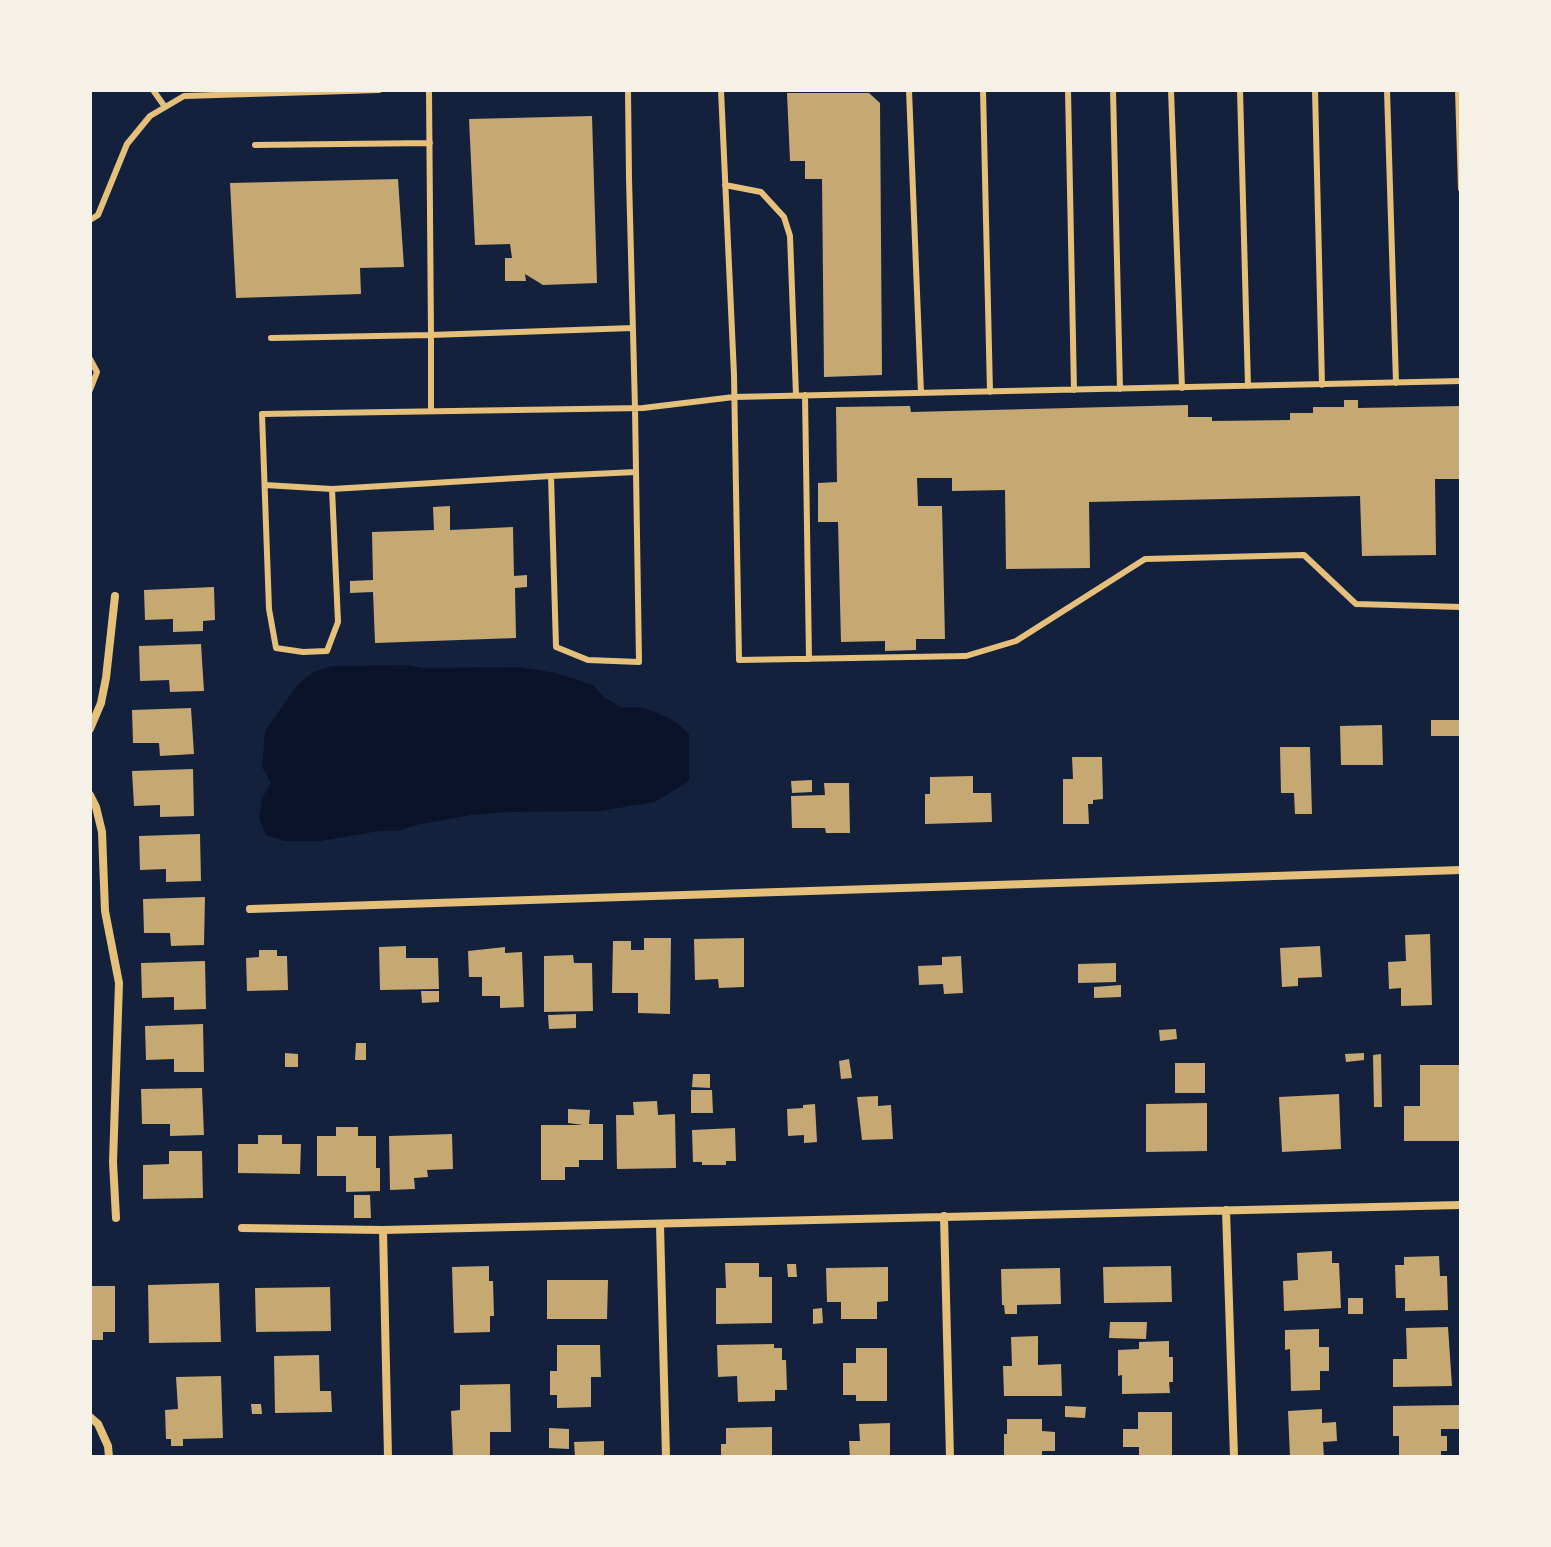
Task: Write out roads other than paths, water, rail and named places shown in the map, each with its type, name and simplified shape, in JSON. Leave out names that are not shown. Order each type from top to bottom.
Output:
[{"type":"street","points":[[90,729],[101,703],[106,678],[115,596]]},
{"type":"street","points":[[90,795],[102,832],[105,911],[119,983],[113,1162],[116,1218]]},
{"type":"street","points":[[250,909],[1461,870]]},
{"type":"street","points":[[242,1228],[383,1230],[660,1225],[1461,1205]]},
{"type":"street","points":[[1226,1210],[1234,1457]]},
{"type":"street","points":[[944,1216],[950,1457]]},
{"type":"street","points":[[660,1225],[666,1457]]},
{"type":"street","points":[[383,1230],[388,1457]]},
{"type":"street","points":[[90,1417],[98,1424],[108,1446],[109,1457]]},
{"type":"lane","points":[[153,90],[165,107]]},
{"type":"lane","points":[[90,220],[98,215],[127,144],[150,116],[184,96],[379,90]]},
{"type":"lane","points":[[429,90],[431,411]]},
{"type":"lane","points":[[551,476],[556,647],[588,660],[639,662],[628,90]]},
{"type":"lane","points":[[721,90],[734,397],[739,660],[966,656],[1016,641],[1145,559],[1304,555],[1356,604],[1461,607]]},
{"type":"lane","points":[[909,90],[921,393]]},
{"type":"lane","points":[[983,90],[990,392]]},
{"type":"lane","points":[[1068,90],[1074,390]]},
{"type":"lane","points":[[1113,90],[1120,389]]},
{"type":"lane","points":[[1171,90],[1182,388]]},
{"type":"lane","points":[[1240,90],[1248,386]]},
{"type":"lane","points":[[1315,90],[1322,385]]},
{"type":"lane","points":[[1387,90],[1396,383]]},
{"type":"lane","points":[[1458,90],[1461,189]]},
{"type":"lane","points":[[255,145],[430,143]]},
{"type":"lane","points":[[725,185],[761,192],[784,217],[790,236],[796,395]]},
{"type":"lane","points":[[271,338],[633,328]]},
{"type":"lane","points":[[90,359],[97,372],[90,390]]},
{"type":"lane","points":[[332,489],[338,622],[327,651],[303,652],[276,648],[269,609],[262,414],[635,408],[734,397],[796,395],[1461,381]]},
{"type":"lane","points":[[805,395],[809,659]]},
{"type":"lane","points":[[265,485],[332,489],[636,472]]},
{"type":"water","points":[[406,665],[424,668],[519,667],[556,673],[593,685],[605,698],[621,707],[640,707],[658,713],[676,722],[689,734],[689,781],[655,802],[600,811],[471,815],[398,831],[379,831],[321,841],[284,841],[266,835],[259,817],[262,798],[271,783],[262,767],[265,731],[298,684],[314,672],[332,666]]}]
